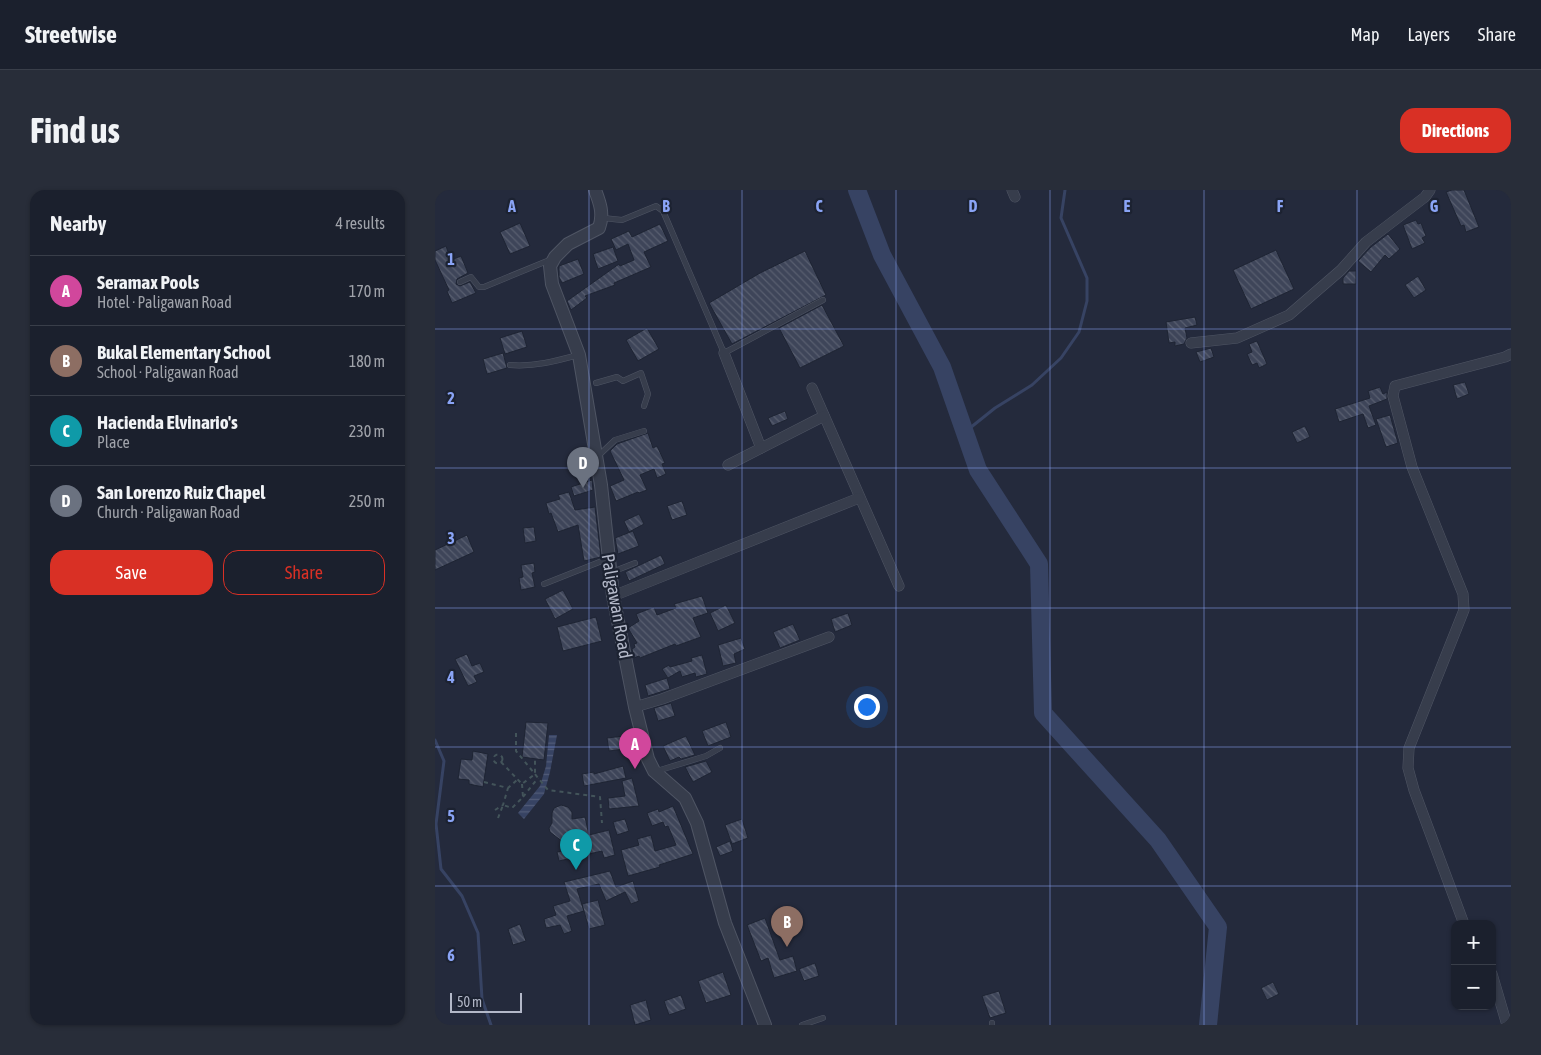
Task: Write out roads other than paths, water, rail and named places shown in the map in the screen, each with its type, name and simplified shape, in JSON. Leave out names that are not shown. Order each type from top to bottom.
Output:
[{"type":"street","points":[[555,258],[568,244],[599,228],[603,218],[595,190]]},
{"type":"street","points":[[1191,343],[1237,338],[1289,315],[1341,270],[1366,242],[1425,197],[1430,190]]},
{"type":"street","name":"Paligawan Road","points":[[555,258],[550,266],[552,284],[590,385],[609,573],[635,707],[648,759],[654,771],[685,798],[697,823],[725,923],[765,1025]]},
{"type":"street","points":[[724,353],[761,448]]},
{"type":"street","points":[[1463,920],[1414,790],[1408,768],[1409,748],[1464,610],[1463,594],[1413,467],[1393,396],[1395,386],[1511,354]]},
{"type":"street","points":[[812,388],[899,586]]},
{"type":"street","points":[[728,465],[824,416]]},
{"type":"street","points":[[613,596],[859,498]]},
{"type":"street","points":[[635,707],[662,699],[829,638]]},
{"type":"street","points":[[1496,987],[1508,1025]]},
{"type":"lane","points":[[603,218],[622,220],[656,206],[663,211],[724,353],[823,300]]},
{"type":"lane","points":[[460,282],[471,276],[479,287],[484,287],[555,258]]},
{"type":"lane","points":[[510,365],[525,366],[579,355]]},
{"type":"lane","points":[[590,385],[617,377],[623,380],[641,373],[648,394],[644,406]]},
{"type":"lane","points":[[596,458],[615,440],[644,431]]},
{"type":"lane","points":[[544,584],[607,559]]},
{"type":"lane","points":[[609,573],[635,563]]},
{"type":"lane","points":[[654,771],[706,756],[720,748]]},
{"type":"lane","points":[[802,1025],[823,1018]]},
{"type":"water","points":[[549,735],[557,735],[544,794],[524,819],[518,813],[540,786],[546,766]]},
{"type":"waterway","points":[[857,190],[882,255],[942,367],[978,470],[1039,564],[1043,713],[1158,840],[1218,927],[1208,1025]]},
{"type":"waterway","points":[[965,432],[995,408],[1032,385],[1061,358],[1079,332],[1087,301],[1087,278],[1061,218],[1065,190]]},
{"type":"waterway","points":[[435,740],[444,761],[436,824],[441,869],[462,896],[478,933],[482,999],[491,1025]]},
{"type":"place","name":"San Lorenzo Ruiz Chapel","points":[[583,488]]},
{"type":"place","name":"Seramax Pools","points":[[635,769]]},
{"type":"place","name":"Hacienda Elvinario's","points":[[576,870]]},
{"type":"place","name":"Bukal Elementary School","points":[[787,947]]}]
